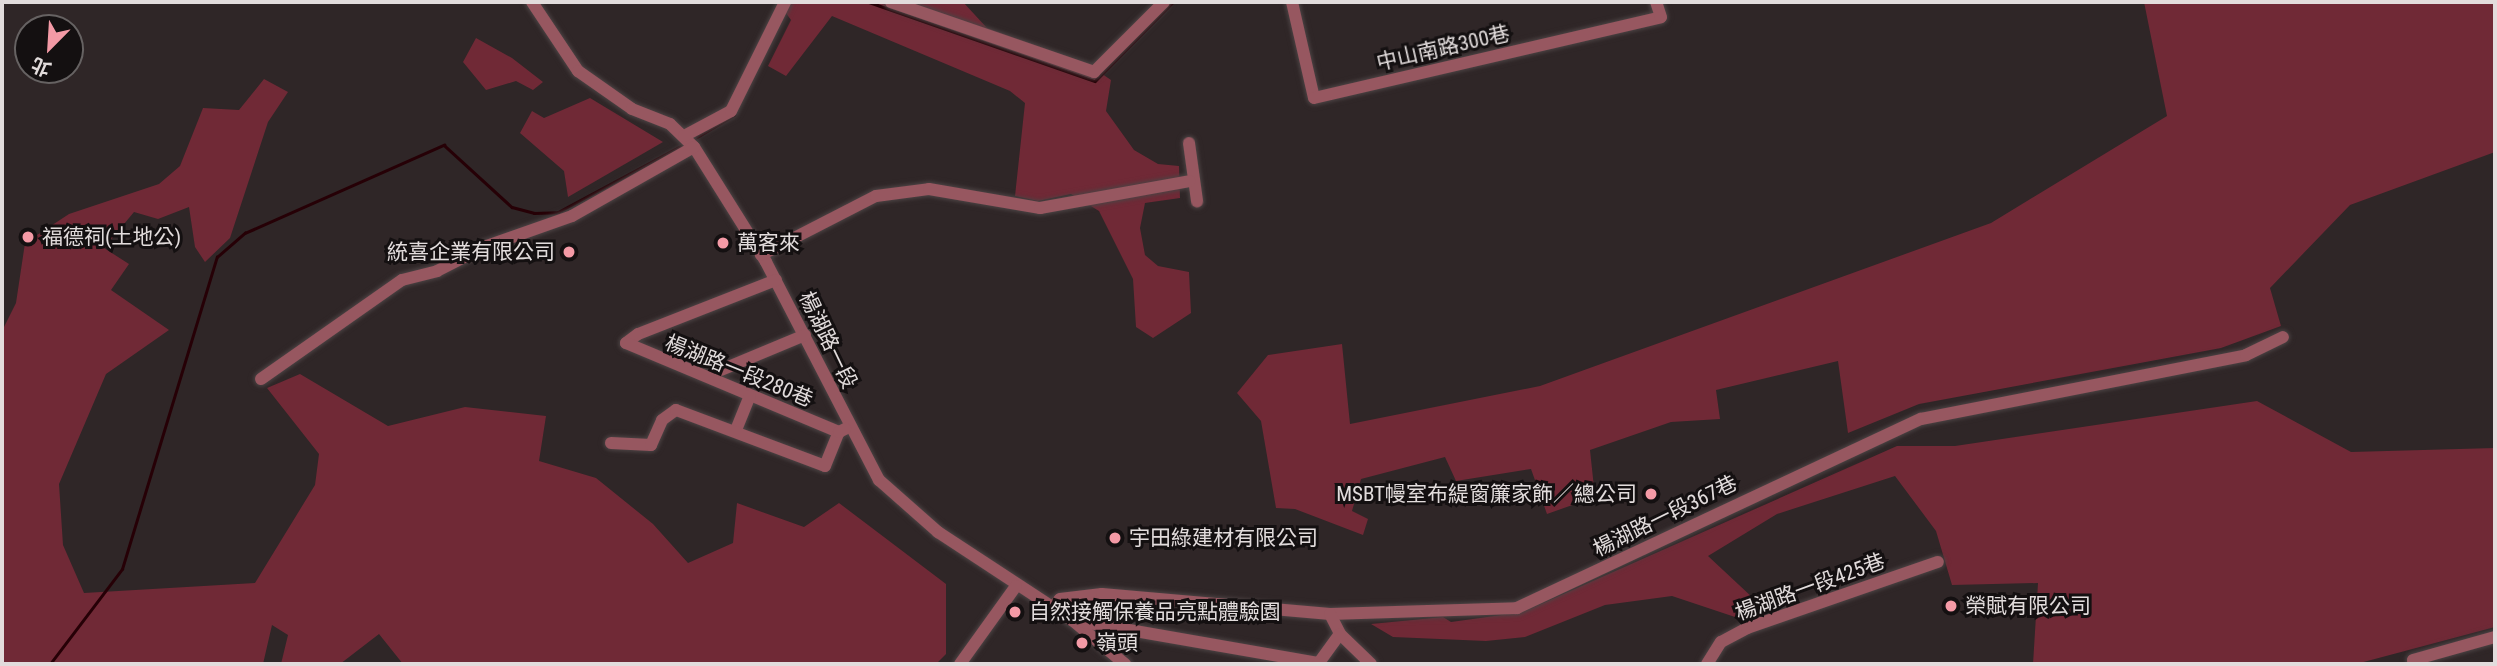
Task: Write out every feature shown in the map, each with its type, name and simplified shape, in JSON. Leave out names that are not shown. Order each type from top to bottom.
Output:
[{"type":"street","name":"楊湖路一段","points":[[532,2],[578,71],[688,141],[776,280],[805,335],[844,429],[895,497],[1016,586],[1051,610],[1072,620],[1125,664]]},
{"type":"street","points":[[261,379],[401,280],[437,271],[484,247],[572,216],[731,111],[785,2]]},
{"type":"street","points":[[891,2],[1094,72],[1164,2]]},
{"type":"street","name":"中山南路300巷","points":[[1292,2],[1314,98],[1661,17],[1656,2]]},
{"type":"street","points":[[1189,143],[1190,181],[1197,201]]},
{"type":"street","points":[[761,255],[876,196],[929,189],[1040,208],[1190,181]]},
{"type":"street","name":"楊湖路一段280巷","points":[[776,280],[638,334],[626,343],[750,396],[844,429]]},
{"type":"street","points":[[721,370],[805,335]]},
{"type":"street","name":"楊湖路一段367巷","points":[[1051,610],[1060,599],[1102,594],[1330,614],[1517,608],[1921,419],[2246,355],[2283,337]]},
{"type":"street","points":[[736,430],[750,396]]},
{"type":"street","points":[[611,443],[651,445],[668,412],[676,410],[736,430],[825,466],[844,429]]},
{"type":"street","name":"楊湖路一段425巷","points":[[1707,664],[1721,642],[1747,628],[1938,562]]},
{"type":"street","points":[[960,664],[1016,586]]},
{"type":"street","points":[[1330,614],[1340,634],[1371,664]]},
{"type":"street","points":[[1072,620],[1318,664],[1340,634]]},
{"type":"street","points":[[2415,664],[2413,660],[2495,637]]},
{"type":"shaded area","points":[[778,2],[963,2],[987,28],[1086,63],[1111,80],[1106,111],[1134,150],[1158,164],[1179,166],[1180,198],[1145,203],[1140,228],[1145,255],[1158,266],[1189,272],[1191,313],[1153,338],[1136,327],[1133,279],[1099,211],[1071,194],[1038,201],[1015,196],[1025,103],[1010,91],[832,16],[786,76],[768,66],[791,20]]},
{"type":"shaded area","points":[[2144,2],[2495,2],[2495,152],[2350,205],[2270,288],[2281,326],[2221,348],[1919,404],[1848,433],[1838,361],[1716,390],[1720,419],[1671,422],[1590,450],[1595,497],[1547,514],[1531,469],[1456,481],[1445,457],[1361,479],[1352,511],[1368,519],[1363,535],[1295,509],[1276,508],[1261,421],[1237,393],[1268,355],[1342,344],[1350,424],[1540,386],[1991,223],[2167,116]]},
{"type":"shaded area","points":[[476,38],[512,58],[543,82],[533,90],[516,81],[486,90],[463,62]]},
{"type":"shaded area","points":[[264,79],[288,92],[268,122],[230,238],[205,262],[195,247],[189,207],[158,219],[134,212],[104,248],[129,264],[111,290],[169,330],[106,374],[59,484],[63,545],[84,593],[255,583],[315,485],[319,454],[267,388],[300,374],[388,426],[465,407],[546,416],[539,461],[596,478],[653,524],[688,563],[733,543],[737,503],[804,527],[839,503],[946,584],[946,654],[936,664],[403,664],[379,634],[340,664],[281,664],[288,635],[272,625],[263,664],[2,664],[2,331],[16,303],[25,243],[69,214],[159,184],[180,166],[203,108],[239,110]]},
{"type":"shaded area","points":[[590,98],[663,142],[568,197],[564,171],[520,133],[532,111],[544,118]]},
{"type":"shaded area","points":[[2257,401],[2351,452],[2495,448],[2495,627],[2356,664],[2033,664],[2038,583],[1952,585],[1936,531],[1895,476],[1777,514],[1708,556],[1753,598],[1735,617],[1672,596],[1605,605],[1525,637],[1486,641],[1393,637],[1371,624],[1443,617],[1451,622],[1523,612],[1897,446],[1955,446]]},
{"type":"waterway","points":[[869,2],[1095,81],[1173,2]]},
{"type":"waterway","points":[[692,140],[734,115]]},
{"type":"waterway","points":[[50,664],[122,569],[217,257],[245,233],[444,145],[512,207],[534,213],[558,212],[683,145]]},
{"type":"place","name":"福德祠(土地公)","points":[[28,237]]},
{"type":"place","name":"萬客來","points":[[723,243]]},
{"type":"place","name":"統喜企業有限公司","points":[[569,252]]},
{"type":"place","name":"MSBT幔室布緹窗簾家飾／總公司","points":[[1651,494]]},
{"type":"place","name":"宇田綠建材有限公司","points":[[1115,538]]},
{"type":"place","name":"榮賦有限公司","points":[[1951,606]]},
{"type":"place","name":"自然接觸保養品亮點體驗園","points":[[1015,612]]},
{"type":"place","name":"嶺頭","points":[[1082,643]]}]
